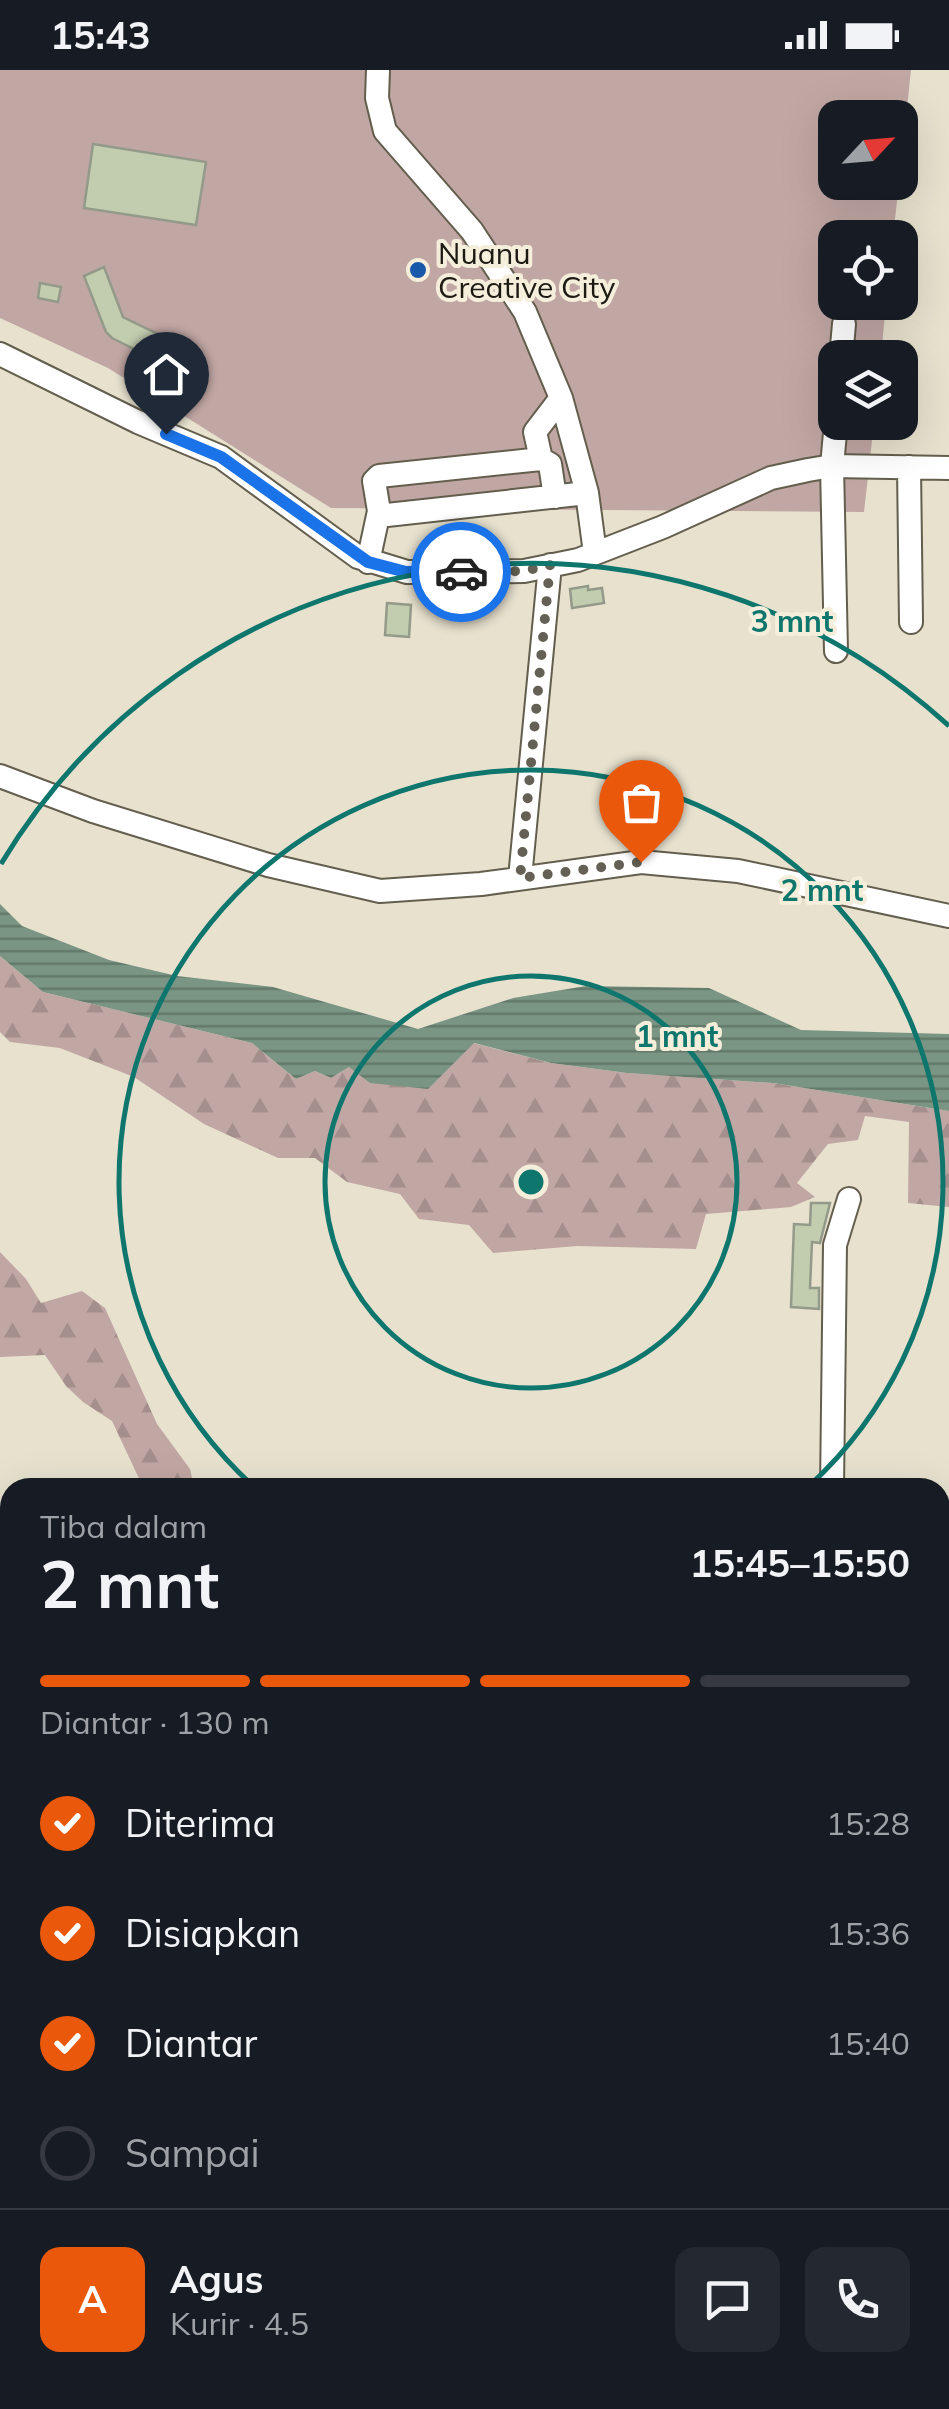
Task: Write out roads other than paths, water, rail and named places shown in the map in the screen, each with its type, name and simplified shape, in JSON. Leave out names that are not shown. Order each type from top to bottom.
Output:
[{"type":"street","points":[[378,70],[377,98],[386,131],[472,232],[525,312],[561,398],[587,493],[595,553]]},
{"type":"street","points":[[843,340],[844,324]]},
{"type":"street","points":[[0,354],[221,457],[368,562],[406,572],[524,571],[550,565],[664,527],[770,478],[832,466],[949,468]]},
{"type":"street","points":[[541,460],[535,432],[561,398]]},
{"type":"street","points":[[834,440],[836,651]]},
{"type":"street","points":[[368,562],[379,511],[374,482],[379,476],[541,460],[550,464],[555,497]]},
{"type":"street","points":[[909,467],[911,622]]},
{"type":"street","points":[[379,511],[387,515],[587,493]]},
{"type":"street","points":[[520,878],[550,565]]},
{"type":"street","points":[[0,776],[268,865],[380,891],[641,862],[738,870],[949,916]]},
{"type":"street","points":[[832,1478],[835,1245],[848,1199]]},
{"type":"place","name":"Nuanu Creative City","points":[[418,270]]}]
